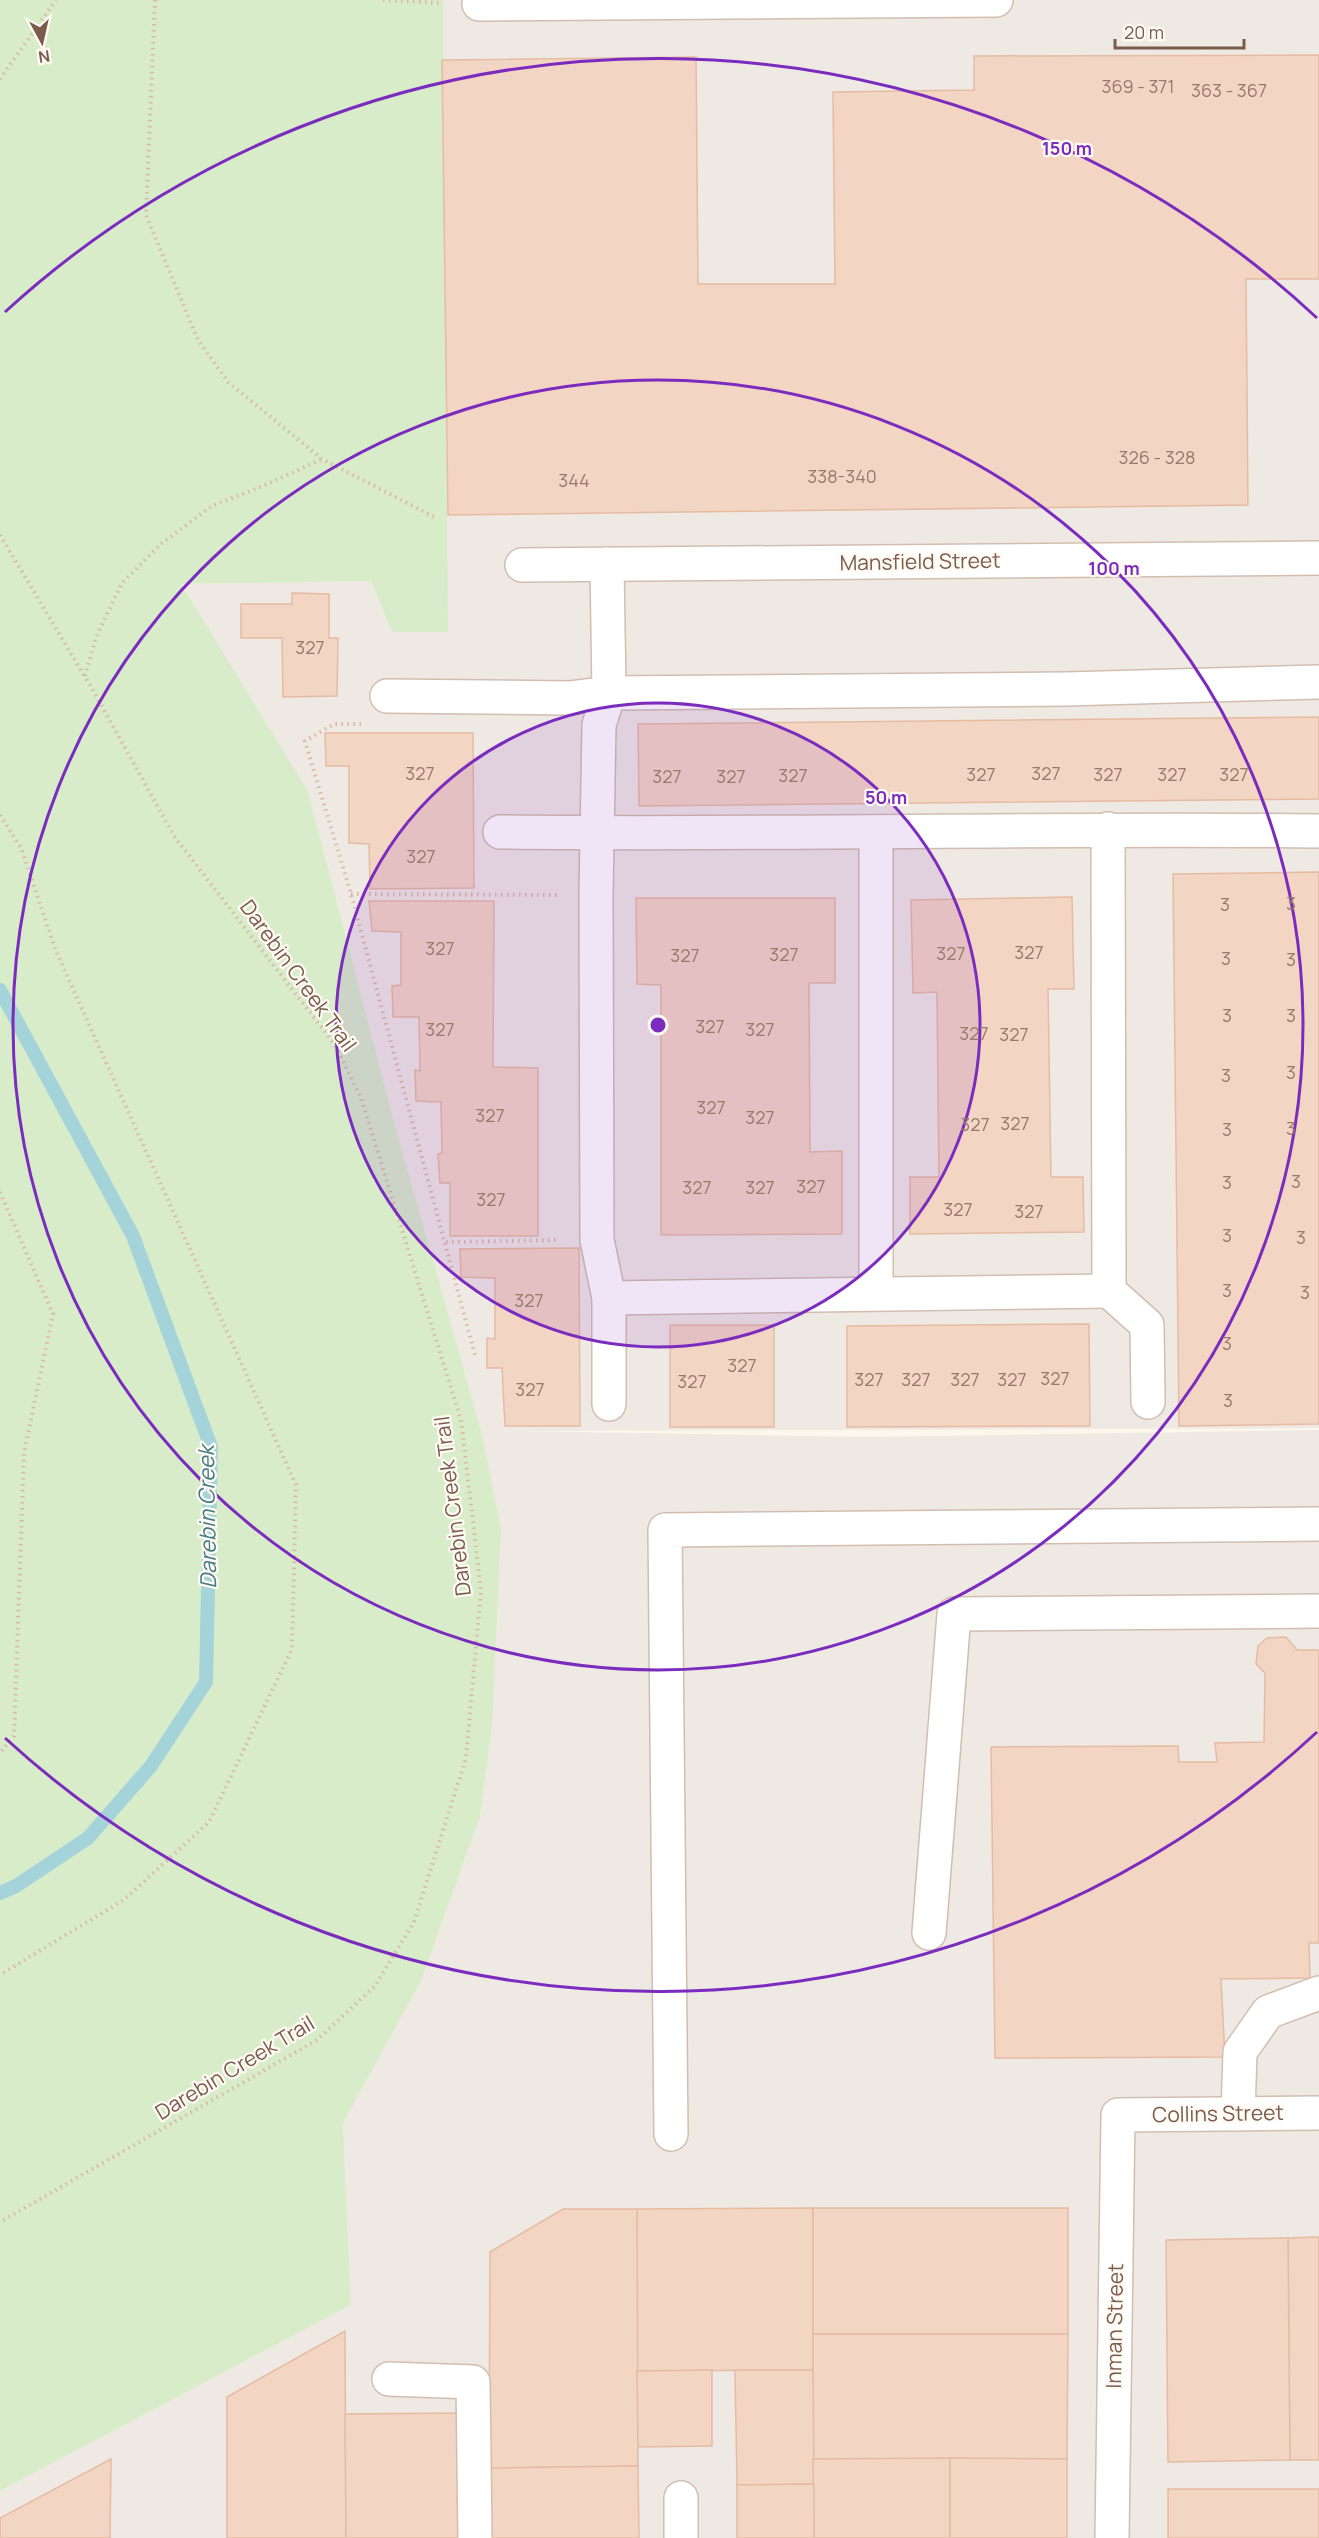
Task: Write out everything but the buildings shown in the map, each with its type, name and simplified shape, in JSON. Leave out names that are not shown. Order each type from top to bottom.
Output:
[{"type":"street","points":[[479,4],[996,0]]},
{"type":"street","name":"Mansfield Street","points":[[522,565],[1319,558]]},
{"type":"street","points":[[607,564],[609,693],[599,724],[597,1240],[609,1298],[609,1404]]},
{"type":"street","points":[[387,696],[569,698],[609,693],[1066,689],[1319,682]]},
{"type":"street","points":[[500,832],[876,832],[1108,829],[1319,831]]},
{"type":"street","points":[[1108,829],[1109,1291]]},
{"type":"street","points":[[876,832],[876,1293]]},
{"type":"street","points":[[609,1298],[1109,1291],[1147,1324],[1148,1402]]},
{"type":"street","points":[[671,2134],[665,1530],[1319,1524]]},
{"type":"street","points":[[929,1933],[954,1614],[1319,1611]]},
{"type":"street","points":[[1238,2114],[1240,2052],[1268,2012],[1319,1993]]},
{"type":"street","name":"Collins Street","points":[[1118,2115],[1319,2113]]},
{"type":"street","name":"Inman Street","points":[[1112,2538],[1118,2115]]},
{"type":"street","points":[[389,2379],[473,2382],[475,2538]]},
{"type":"street","points":[[681,2498],[681,2538]]},
{"type":"path","points":[[0,79],[56,0]]},
{"type":"path","points":[[155,0],[146,215],[198,340],[228,382],[322,459],[436,518]]},
{"type":"path","points":[[384,0],[479,4]]},
{"type":"path","points":[[85,677],[96,637],[122,583],[161,544],[212,506],[322,459]]},
{"type":"path","name":"Darebin Creek Trail","points":[[0,535],[85,677],[174,836],[335,1045],[361,1098],[461,1420],[482,1592],[466,1758],[414,1923],[375,1986],[317,2040],[0,2222]]},
{"type":"path","points":[[366,724],[334,724],[305,741],[351,894],[475,1355]]},
{"type":"path","points":[[0,815],[21,848],[56,951],[296,1485],[292,1649],[209,1822],[125,1899],[0,1975]]},
{"type":"path","points":[[351,894],[597,896]]},
{"type":"path","points":[[0,1192],[53,1314],[24,1453],[14,1736],[0,1753]]},
{"type":"path","points":[[446,1242],[597,1240]]},
{"type":"shaded area","points":[[443,0],[1319,0],[1319,1428],[522,1431],[864,1437],[1319,1430],[1319,2538],[0,2538],[0,2491],[351,2305],[343,2122],[421,1981],[480,1817],[492,1727],[481,1430],[394,1121],[308,791],[180,584],[371,581],[392,632],[442,60]]},
{"type":"green space","points":[[0,0],[443,0],[448,632],[392,632],[371,581],[181,584],[308,791],[394,1121],[481,1430],[501,1528],[492,1727],[480,1817],[421,1981],[343,2123],[351,2305],[0,2491]]},
{"type":"waterway","name":"Darebin Creek","points":[[0,990],[133,1236],[211,1447],[206,1682],[151,1766],[88,1838],[16,1886],[0,1893]]}]
